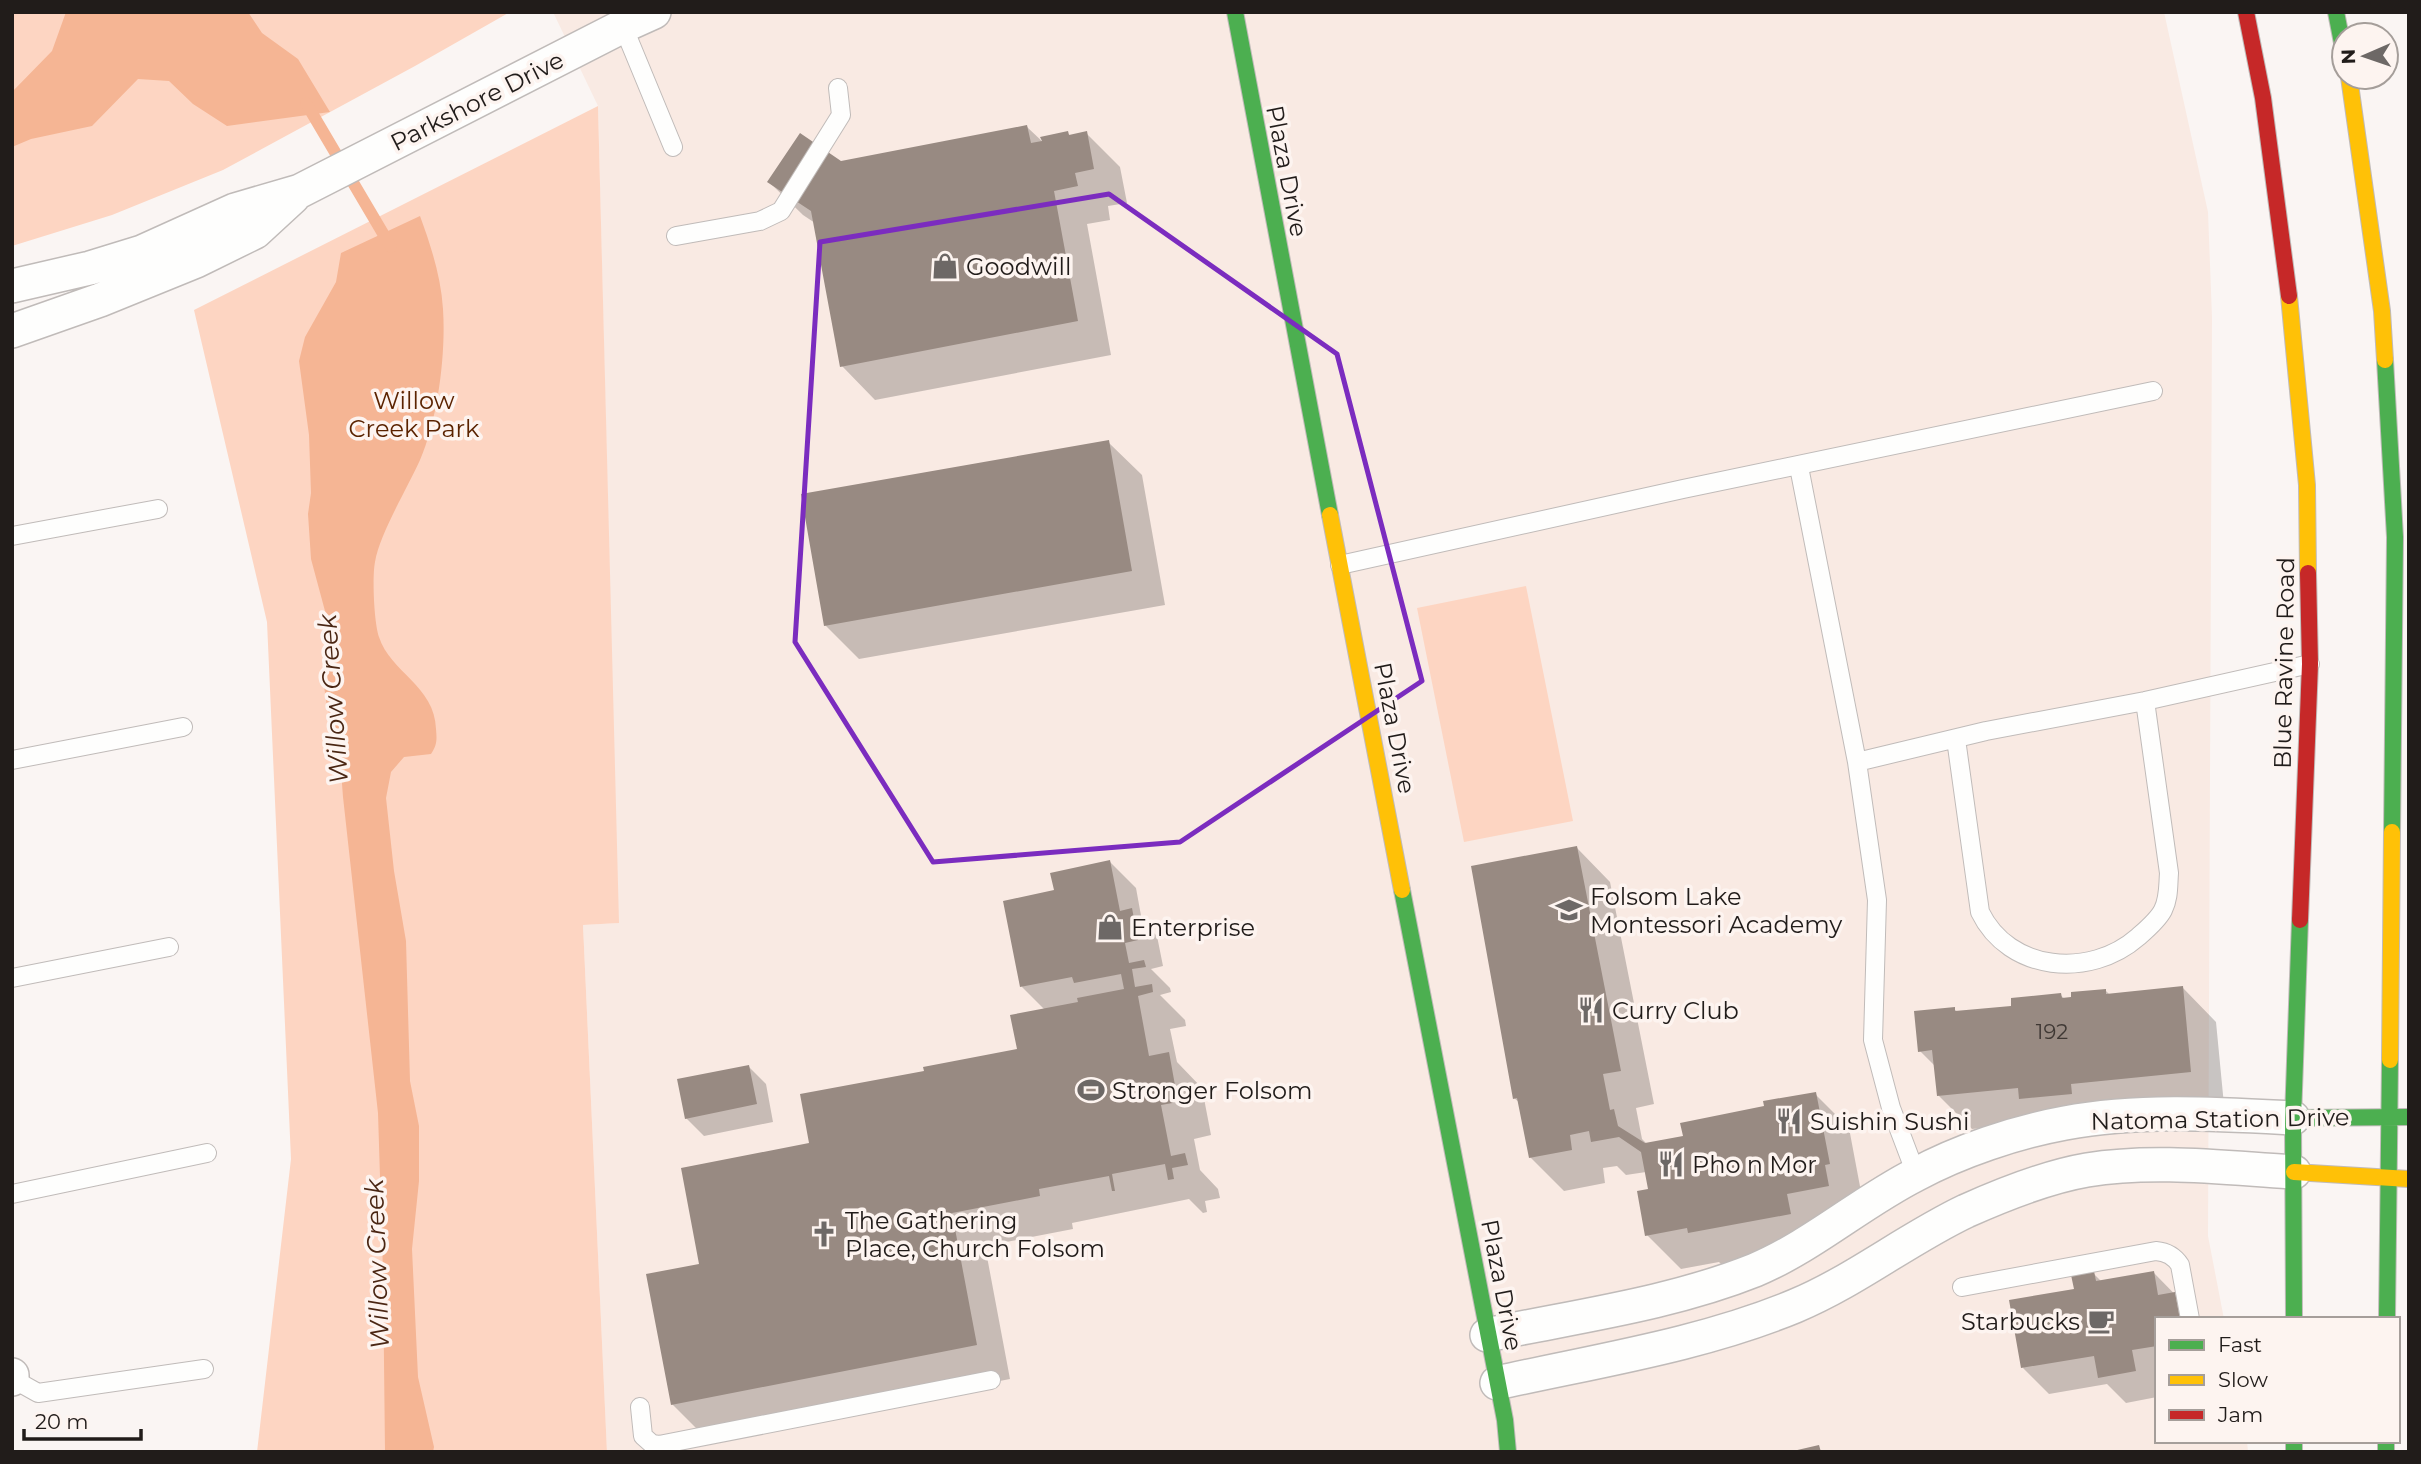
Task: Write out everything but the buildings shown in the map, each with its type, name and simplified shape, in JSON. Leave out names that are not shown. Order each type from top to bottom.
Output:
[{"type":"main road","name":"Plaza Drive","points":[[1234,12],[1505,1420],[1508,1452]]},
{"type":"main road","name":"Blue Ravine Road","points":[[2246,12],[2263,98],[2290,299],[2307,485],[2309,664],[2293,1118],[2294,1317]]},
{"type":"main road","points":[[2351,91],[2382,311],[2395,537],[2387,1317]]},
{"type":"main road","name":"Natoma Station Drive","points":[[2293,1118],[2409,1117]]},
{"type":"main road","name":"Natoma Station Drive","points":[[2294,1172],[2409,1179]]},
{"type":"street","name":"Parkshore Drive","points":[[12,286],[90,268],[142,252],[235,211],[300,191],[654,12]]},
{"type":"street","name":"Parkshore Drive","points":[[12,331],[100,300],[208,255],[255,232],[300,191]]},
{"type":"street","name":"Natoma Station Drive","points":[[1487,1335],[1689,1293],[1757,1269],[1811,1240],[1848,1214],[1916,1174],[1985,1145],[2065,1123],[2131,1115],[2293,1118]]},
{"type":"street","name":"Natoma Station Drive","points":[[1497,1383],[1721,1333],[1783,1310],[1860,1272],[1894,1250],[1965,1212],[2021,1188],[2086,1170],[2137,1166],[2294,1172]]},
{"type":"lane","points":[[623,26],[673,147]]},
{"type":"lane","points":[[676,236],[760,221],[781,211],[841,115],[838,88]]},
{"type":"lane","points":[[1340,565],[1683,489],[1799,467],[2153,391]]},
{"type":"lane","points":[[1799,467],[1857,762],[1877,900],[1873,1040],[1891,1108],[1916,1174]]},
{"type":"lane","points":[[12,537],[158,509]]},
{"type":"lane","points":[[1857,762],[1986,731],[2146,701],[2309,664]]},
{"type":"lane","points":[[1956,739],[1980,912],[1987,926],[2015,949],[2035,959],[2059,964],[2081,964],[2105,958],[2124,949],[2162,912],[2168,897],[2169,873],[2146,701]]},
{"type":"lane","points":[[12,760],[183,727]]},
{"type":"lane","points":[[12,978],[169,947]]},
{"type":"lane","points":[[12,1194],[207,1153]]},
{"type":"lane","points":[[1962,1287],[2156,1251],[2165,1252],[2180,1265],[2190,1317]]},
{"type":"lane","points":[[12,1377],[38,1394],[204,1369]]},
{"type":"lane","points":[[640,1407],[643,1436],[652,1444],[659,1445],[991,1380]]},
{"type":"highlighted area","points":[[1109,194],[1337,354],[1422,681],[1180,842],[933,862],[795,642],[820,242]]},
{"type":"shaded area","points":[[553,12],[2164,12],[2208,212],[2212,317],[2208,1236],[2224,1317],[2155,1317],[2155,1443],[2247,1443],[2248,1452],[607,1452],[583,925],[618,923],[598,106]]},
{"type":"green space","points":[[12,12],[510,12],[223,170],[112,215],[12,246]]},
{"type":"green space","name":"Willow Creek Park","points":[[598,106],[619,923],[583,925],[607,1452],[257,1452],[291,1159],[267,622],[194,310]]},
{"type":"green space","points":[[1526,586],[1573,821],[1464,842],[1417,608]]},
{"type":"water","points":[[66,12],[248,12],[262,33],[298,59],[330,112],[227,126],[193,104],[169,81],[138,79],[92,126],[31,139],[12,147],[12,92],[52,51]]},
{"type":"water","points":[[420,216],[435,262],[442,297],[444,327],[439,386],[426,444],[378,550],[374,588],[379,637],[392,660],[428,701],[434,714],[436,733],[431,754],[404,757],[391,772],[386,798],[394,871],[406,941],[410,1081],[419,1126],[419,1181],[412,1249],[418,1377],[434,1447],[433,1452],[385,1452],[378,1113],[339,744],[327,707],[324,686],[329,648],[325,611],[311,559],[308,514],[311,493],[309,435],[299,361],[305,337],[336,282],[341,253]]},
{"type":"waterway","name":"Willow Creek","points":[[306,103],[391,247]]},
{"type":"traffic: fast","points":[[1235,12],[1330,515]]},
{"type":"traffic: fast","points":[[2336,12],[2338,21]]},
{"type":"traffic: fast","points":[[2385,360],[2395,537],[2392,832]]},
{"type":"traffic: fast","points":[[1402,890],[1505,1420],[1508,1452]]},
{"type":"traffic: fast","points":[[2294,1317],[2293,1118],[2300,920]]},
{"type":"traffic: fast","points":[[2387,1317],[2390,1060]]},
{"type":"traffic: fast","points":[[2293,1118],[2409,1117]]},
{"type":"traffic: fast","points":[[2294,1443],[2294,1452]]},
{"type":"traffic: fast","points":[[2386,1443],[2386,1452]]},
{"type":"traffic: slow","points":[[2351,91],[2382,311],[2385,360]]},
{"type":"traffic: slow","points":[[2289,296],[2307,485],[2308,573]]},
{"type":"traffic: slow","points":[[1330,515],[1402,890]]},
{"type":"traffic: slow","points":[[2390,1060],[2392,832]]},
{"type":"traffic: slow","points":[[2294,1172],[2409,1179]]},
{"type":"traffic: jam","points":[[2246,12],[2263,98],[2289,296]]},
{"type":"traffic: jam","points":[[2300,920],[2310,664],[2308,573]]},
{"type":"place","name":"Goodwill","points":[[945,266]]},
{"type":"place","name":"Folsom Lake Montessori Academy","points":[[1569,910]]},
{"type":"place","name":"Enterprise","points":[[1110,927]]},
{"type":"place","name":"Curry Club","points":[[1591,1010]]},
{"type":"place","name":"Stronger Folsom","points":[[1091,1090]]},
{"type":"place","name":"Suishin Sushi","points":[[1789,1121]]},
{"type":"place","name":"Pho n Mor","points":[[1671,1164]]},
{"type":"place","name":"The Gathering Place, Church Folsom","points":[[824,1234]]},
{"type":"place","name":"Starbucks","points":[[2101,1321]]}]
